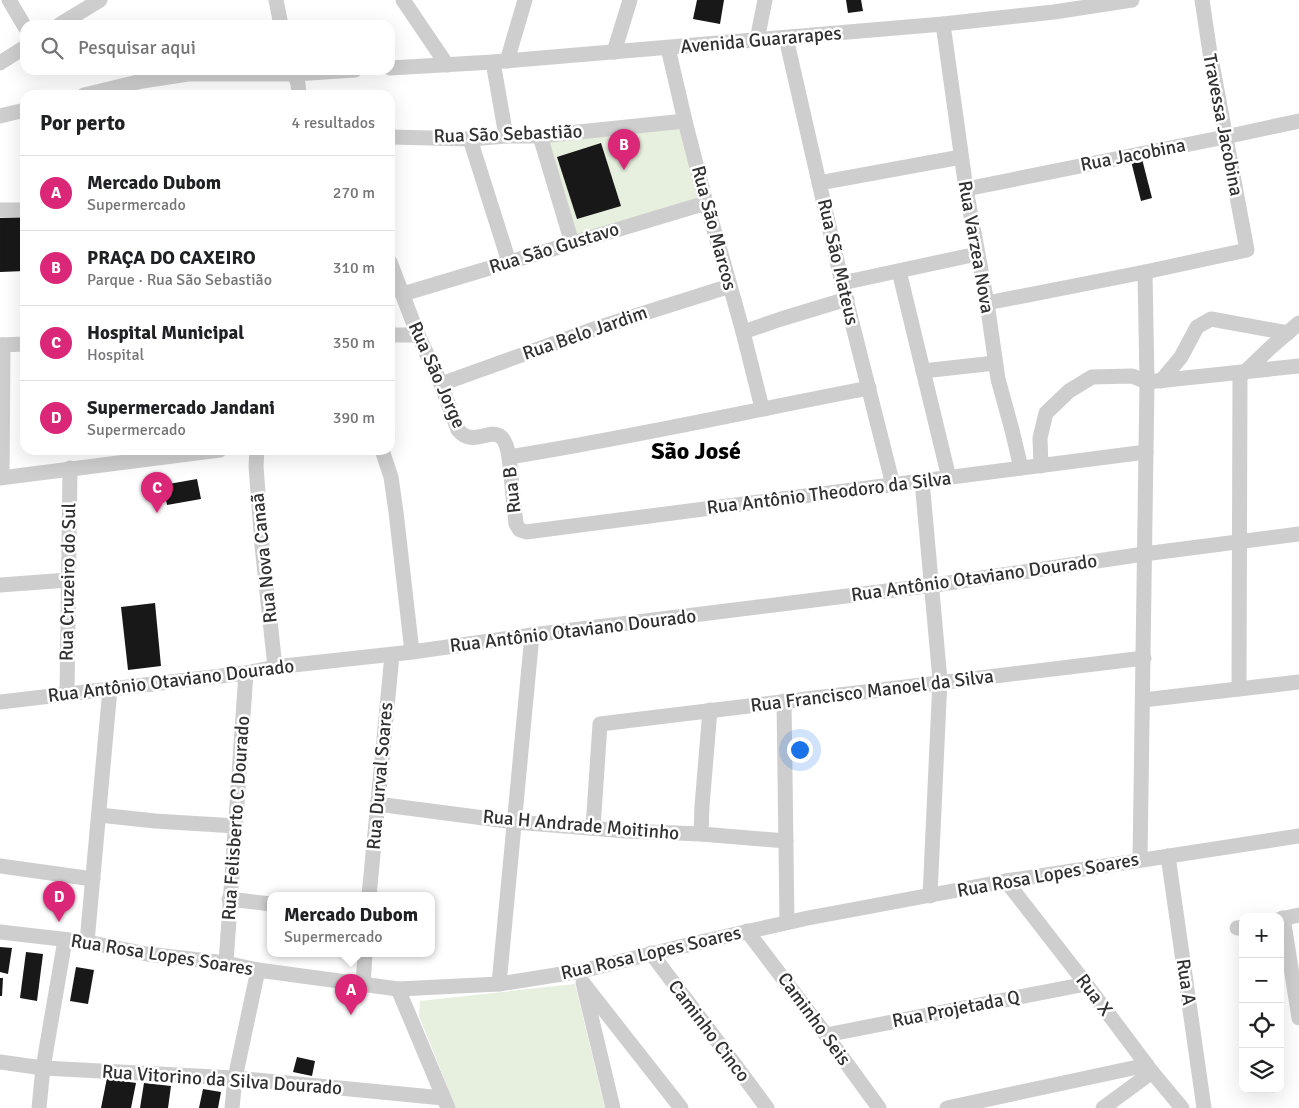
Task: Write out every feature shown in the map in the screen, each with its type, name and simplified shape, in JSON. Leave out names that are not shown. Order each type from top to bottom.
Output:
[{"type":"street","points":[[9,0],[20,20]]},
{"type":"street","points":[[68,20],[100,0]]},
{"type":"street","points":[[276,0],[280,20]]},
{"type":"street","points":[[403,0],[447,64]]},
{"type":"street","points":[[506,136],[500,61],[525,0]]},
{"type":"street","points":[[614,52],[630,0]]},
{"type":"street","points":[[757,40],[765,0]]},
{"type":"street","name":"Avenida Guararapes","points":[[395,68],[668,48],[943,24],[1053,6],[1132,0]]},
{"type":"street","name":"Travessa Jacobina","points":[[1145,272],[1247,250],[1225,137],[1202,0]]},
{"type":"street","name":"Rua Varzea Nova","points":[[943,24],[961,158],[995,363],[1021,468]]},
{"type":"street","name":"Rua São Mateus","points":[[786,38],[842,283],[893,484]]},
{"type":"street","name":"Rua São Marcos","points":[[668,48],[706,204],[743,332],[762,408]]},
{"type":"street","points":[[0,63],[20,50]]},
{"type":"street","points":[[105,90],[142,81],[181,75]]},
{"type":"street","points":[[295,75],[299,90]]},
{"type":"street","points":[[0,116],[20,111]]},
{"type":"street","name":"Rua São Sebastião","points":[[395,137],[470,139],[540,136],[685,121]]},
{"type":"street","name":"Rua Jacobina","points":[[966,188],[1299,121]]},
{"type":"street","points":[[540,136],[572,243]]},
{"type":"street","points":[[470,139],[509,262]]},
{"type":"street","points":[[819,183],[961,158]]},
{"type":"street","name":"Rua São Gustavo","points":[[403,294],[706,204]]},
{"type":"street","points":[[0,210],[20,210]]},
{"type":"street","points":[[842,283],[978,254]]},
{"type":"street","points":[[899,271],[949,478]]},
{"type":"street","points":[[986,302],[1145,272],[1154,381],[1146,452],[1140,860]]},
{"type":"street","name":"Rua São Jorge","points":[[395,274],[458,430],[462,435],[470,438],[496,434],[502,437],[507,446],[509,457]]},
{"type":"street","name":"Rua Belo Jardim","points":[[441,384],[591,330],[730,286]]},
{"type":"street","points":[[743,332],[847,299]]},
{"type":"street","points":[[1154,381],[1181,357],[1197,327],[1211,319],[1293,328]]},
{"type":"street","points":[[1239,690],[1242,373],[1293,328]]},
{"type":"street","points":[[395,335],[418,335]]},
{"type":"street","points":[[20,344],[1,345],[1,478],[178,455]]},
{"type":"street","points":[[923,371],[995,363]]},
{"type":"street","points":[[1041,466],[1040,438],[1046,413],[1069,391],[1092,377],[1132,376],[1154,381],[1299,366]]},
{"type":"street","points":[[509,457],[869,388]]},
{"type":"street","name":"Rua Antônio Theodoro da Silva","points":[[516,524],[520,530],[526,532],[1146,452]]},
{"type":"street","name":"Rua Nova Canaã","points":[[257,455],[262,546],[275,667]]},
{"type":"street","points":[[384,455],[391,477],[412,652]]},
{"type":"street","name":"Rua B","points":[[509,457],[516,524]]},
{"type":"street","name":"Rua Cruzeiro do Sul","points":[[67,695],[70,468]]},
{"type":"street","points":[[922,481],[940,682],[930,896]]},
{"type":"street","name":"Rua Antônio Otaviano Dourado","points":[[0,702],[246,673],[275,667],[392,655],[532,635],[931,585],[1299,534]]},
{"type":"street","points":[[0,585],[68,580]]},
{"type":"street","points":[[499,984],[532,635]]},
{"type":"street","name":"Rua Durval Soares","points":[[369,892],[392,655]]},
{"type":"street","name":"Rua Francisco Manoel da Silva","points":[[593,828],[600,724],[1144,658]]},
{"type":"street","name":"Rua Felisberto C Dourado","points":[[226,963],[246,673]]},
{"type":"street","points":[[1143,700],[1299,682]]},
{"type":"street","points":[[87,942],[110,689]]},
{"type":"street","points":[[784,701],[787,922]]},
{"type":"street","points":[[701,834],[710,710]]},
{"type":"street","name":"Rua H Andrade Moitinho","points":[[378,804],[515,822],[626,831],[701,834],[786,842]]},
{"type":"street","points":[[99,815],[236,826]]},
{"type":"street","name":"Rua Rosa Lopes Soares","points":[[0,932],[87,942],[147,954],[226,963],[258,970],[398,989],[499,984],[582,977],[651,953],[747,931],[1006,881],[1299,836]]},
{"type":"street","name":"Rua A","points":[[1168,856],[1204,1108]]},
{"type":"street","points":[[0,866],[93,879]]},
{"type":"street","name":"Rua X","points":[[1006,881],[1149,1068],[1182,1108]]},
{"type":"street","points":[[229,899],[267,904]]},
{"type":"street","points":[[1284,919],[1299,915]]},
{"type":"street","name":"Caminho Seis","points":[[747,931],[879,1108]]},
{"type":"street","points":[[1284,931],[1299,1018]]},
{"type":"street","points":[[39,1108],[43,1068],[65,940]]},
{"type":"street","name":"Caminho Cinco","points":[[651,953],[767,1108]]},
{"type":"street","points":[[364,985],[365,957]]},
{"type":"street","points":[[232,1108],[235,1078],[258,970]]},
{"type":"street","points":[[582,977],[613,1108]]},
{"type":"street","points":[[582,977],[681,1108]]},
{"type":"street","name":"Rua Projetada Q","points":[[826,1035],[1086,984]]},
{"type":"street","points":[[398,989],[446,1103]]},
{"type":"street","name":"Rua Vitorino da Silva Dourado","points":[[0,1062],[43,1068],[235,1078],[446,1103]]},
{"type":"street","points":[[947,1108],[1149,1068]]},
{"type":"street","points":[[1102,1108],[1149,1068]]},
{"type":"green space","points":[[683,124],[704,202],[574,239],[544,139]]},
{"type":"green space","points":[[575,984],[605,1108],[456,1108],[419,1016],[420,1001]]},
{"type":"building","points":[[697,0],[724,0],[720,24],[693,19]]},
{"type":"building","points":[[846,0],[861,0],[863,11],[848,13]]},
{"type":"building","points":[[601,143],[621,206],[577,219],[557,157]]},
{"type":"building","points":[[1142,159],[1152,198],[1141,201],[1131,161]]},
{"type":"building","points":[[20,217],[20,271],[0,272],[0,218]]},
{"type":"building","points":[[197,479],[201,499],[167,505],[163,485]]},
{"type":"building","points":[[155,603],[161,666],[128,670],[121,607]]},
{"type":"building","points":[[0,947],[12,948],[8,974],[0,972]]},
{"type":"building","points":[[26,952],[43,954],[37,1001],[20,998]]},
{"type":"building","points":[[76,967],[94,970],[88,1004],[70,1001]]},
{"type":"building","points":[[0,978],[3,978],[2,996],[0,996]]},
{"type":"building","points":[[297,1057],[315,1061],[312,1076],[293,1072]]},
{"type":"building","points":[[107,1078],[136,1083],[131,1108],[101,1108]]},
{"type":"building","points":[[144,1083],[171,1086],[168,1108],[140,1108]]},
{"type":"building","points":[[203,1089],[221,1092],[218,1108],[199,1108]]},
{"type":"place","name":"PRAÇA DO CAXEIRO","points":[[624,170]]},
{"type":"place","name":"Hospital Municipal","points":[[157,513]]},
{"type":"place","name":"Supermercado Jandani","points":[[59,922]]},
{"type":"place","name":"Mercado Dubom","points":[[351,1015]]},
{"type":"district","name":"São José","points":[[696,451]]}]
